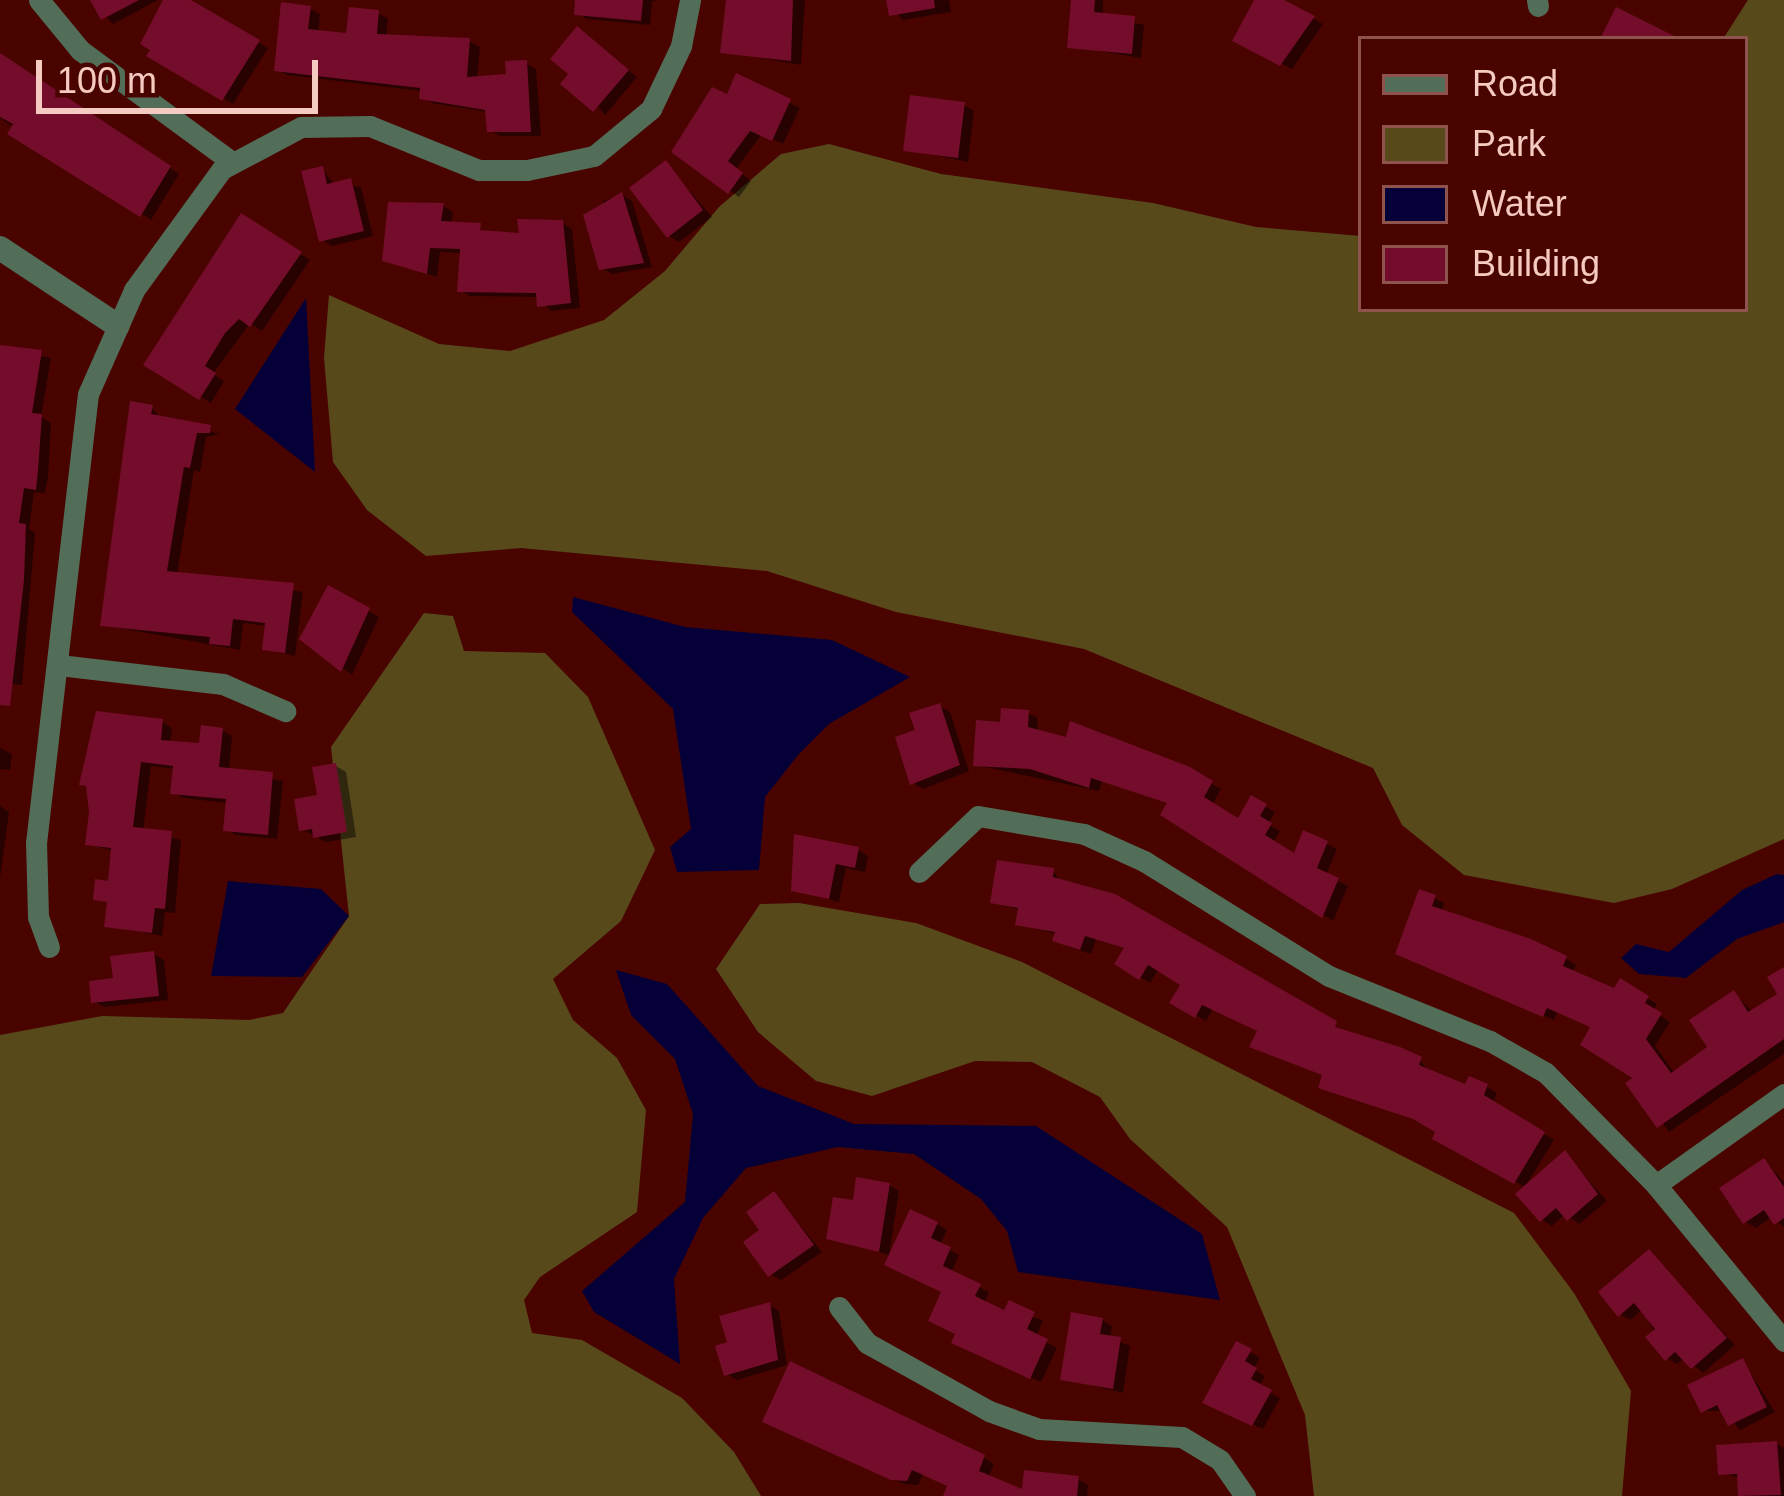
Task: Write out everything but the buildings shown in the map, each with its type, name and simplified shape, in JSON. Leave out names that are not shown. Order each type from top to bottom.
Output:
[{"type":"street","points":[[39,0],[80,50],[232,162]]},
{"type":"street","points":[[50,946],[38,917],[36,843],[88,394],[134,290],[232,162],[301,127],[370,126],[479,170],[526,170],[594,156],[651,110],[681,46],[690,0]]},
{"type":"street","points":[[0,248],[118,326]]},
{"type":"street","points":[[59,665],[223,684],[285,711]]},
{"type":"street","points":[[919,872],[978,815],[1084,834],[1144,861],[1329,976],[1490,1041],[1546,1073],[1656,1185],[1784,1341]]},
{"type":"street","points":[[1656,1185],[1784,1094]]},
{"type":"street","points":[[839,1307],[867,1343],[989,1411],[1039,1429],[1182,1437],[1220,1460],[1245,1496]]},
{"type":"green space","points":[[1748,0],[1784,0],[1784,839],[1672,889],[1614,903],[1464,875],[1402,825],[1373,768],[1084,649],[896,612],[767,571],[521,548],[426,556],[367,510],[333,462],[324,358],[329,295],[439,344],[510,351],[604,320],[665,271],[719,207],[781,154],[829,144],[941,174],[1153,203],[1256,227],[1358,236],[1358,312],[1748,312],[1748,36],[1725,36]]},
{"type":"green space","points":[[424,613],[453,616],[464,651],[545,653],[588,697],[655,850],[621,921],[553,979],[573,1020],[617,1058],[646,1110],[637,1212],[540,1277],[524,1300],[532,1333],[582,1340],[682,1398],[734,1452],[761,1496],[0,1496],[0,1035],[102,1016],[249,1020],[283,1013],[349,916],[331,747]]},
{"type":"green space","points":[[799,903],[916,923],[1022,962],[1514,1213],[1574,1293],[1631,1391],[1622,1496],[1314,1496],[1305,1415],[1227,1227],[1130,1139],[1100,1097],[1032,1062],[975,1061],[872,1096],[816,1081],[758,1032],[716,969],[760,904]]},
{"type":"water","points":[[306,298],[315,472],[235,409]]},
{"type":"water","points":[[573,597],[685,627],[832,640],[910,677],[829,724],[765,797],[759,870],[677,872],[670,847],[691,829],[673,709],[572,612]]},
{"type":"water","points":[[1784,875],[1784,922],[1737,939],[1686,978],[1639,974],[1621,958],[1636,944],[1669,952],[1742,890]]},
{"type":"water","points":[[228,881],[321,889],[349,916],[302,977],[211,976]]},
{"type":"water","points":[[616,970],[667,984],[758,1086],[854,1124],[1036,1126],[1202,1234],[1220,1300],[1018,1272],[1007,1231],[981,1199],[914,1154],[838,1147],[746,1168],[703,1218],[674,1279],[680,1364],[594,1312],[582,1291],[685,1202],[693,1114],[675,1059],[631,1015]]}]
